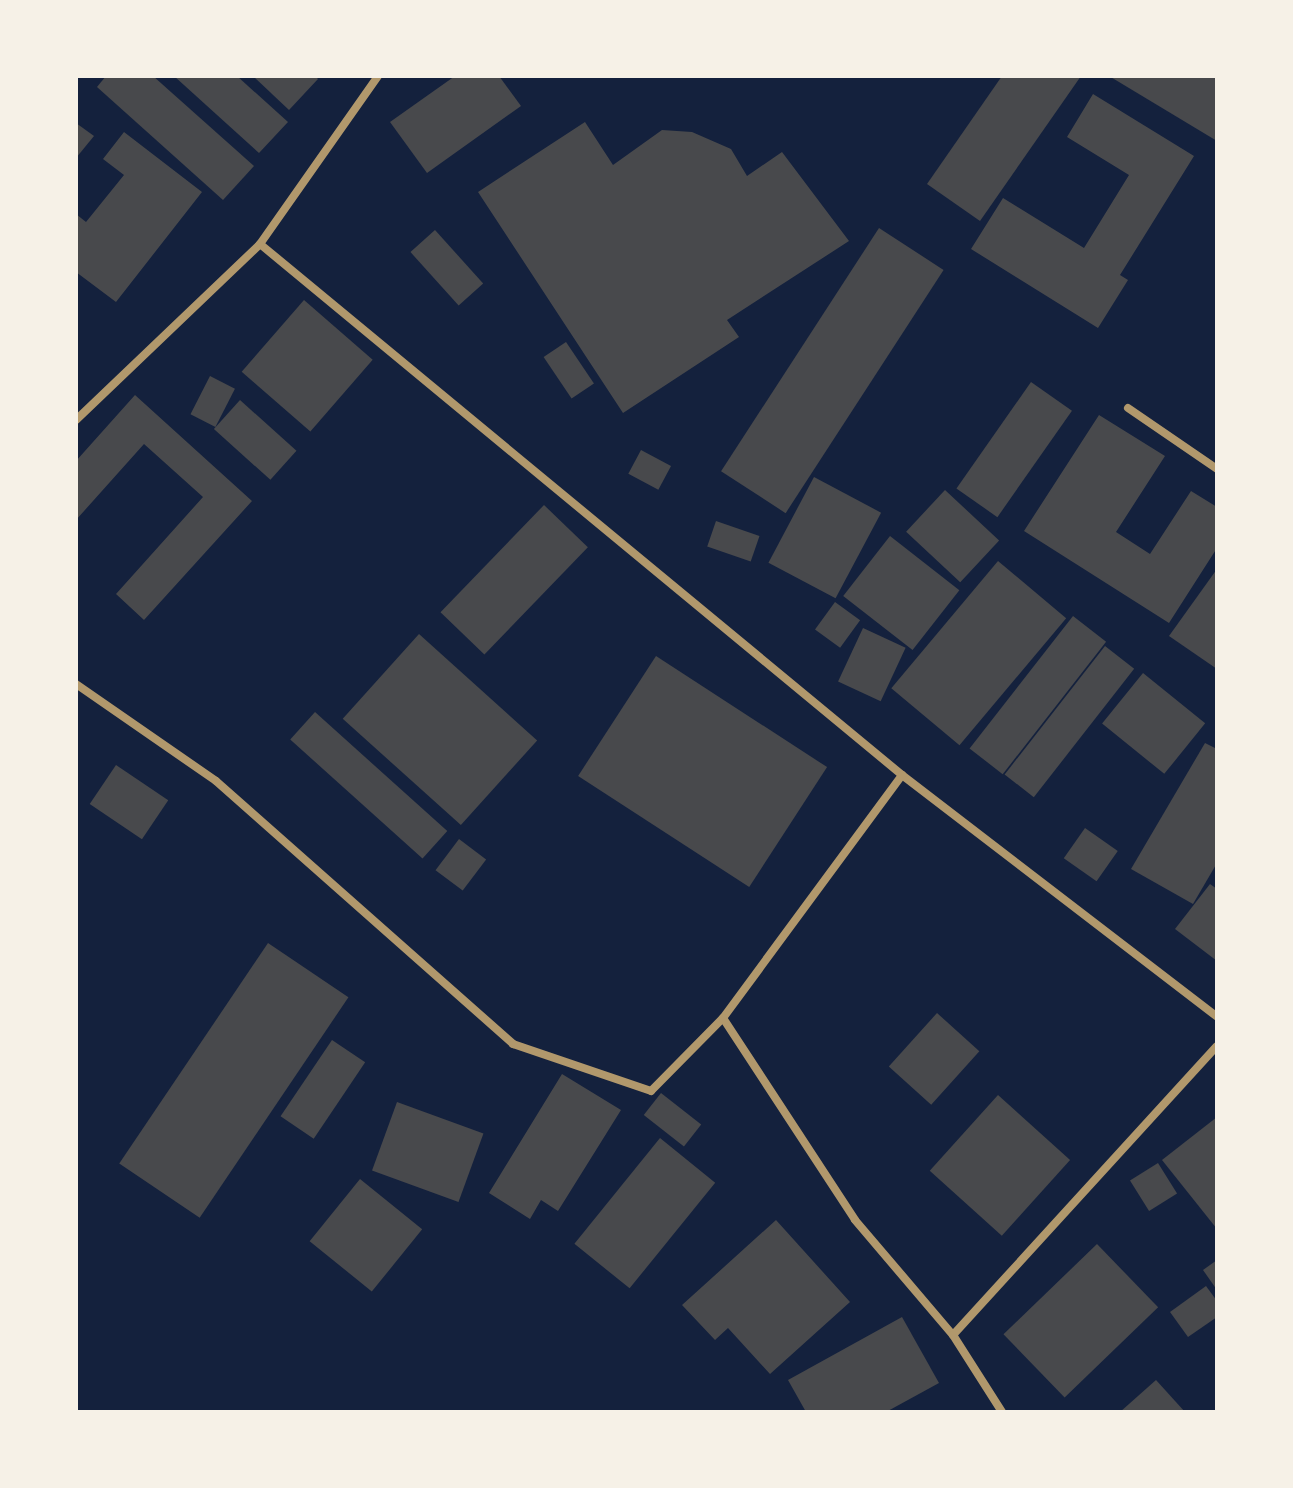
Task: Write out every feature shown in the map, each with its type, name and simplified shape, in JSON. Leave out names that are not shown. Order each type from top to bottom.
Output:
[{"type":"street","points":[[76,420],[260,244],[378,76]]},
{"type":"street","points":[[260,244],[902,775],[1217,1017]]},
{"type":"street","points":[[1128,408],[1217,469]]},
{"type":"street","points":[[76,684],[216,781],[513,1044],[651,1091],[723,1018],[902,775]]},
{"type":"street","points":[[723,1018],[855,1220],[953,1335],[1002,1412]]},
{"type":"street","points":[[953,1335],[1217,1046]]},
{"type":"building","points":[[106,76],[153,76],[254,166],[223,200],[97,87]]},
{"type":"building","points":[[174,76],[237,76],[288,122],[259,153]]},
{"type":"building","points":[[253,76],[315,76],[318,79],[289,110]]},
{"type":"building","points":[[455,76],[499,76],[521,106],[427,173],[390,122]]},
{"type":"building","points":[[1002,76],[1081,76],[980,221],[927,184]]},
{"type":"building","points":[[1109,76],[1217,76],[1217,141]]},
{"type":"building","points":[[1093,94],[1194,156],[1120,275],[1128,280],[1098,328],[971,249],[1003,198],[1084,248],[1129,175],[1067,137]]},
{"type":"building","points":[[585,122],[613,165],[662,130],[692,132],[731,149],[747,176],[782,152],[849,241],[727,320],[739,337],[623,413],[478,192]]},
{"type":"building","points":[[76,123],[94,136],[76,158]]},
{"type":"building","points":[[124,132],[202,192],[116,302],[76,272],[76,214],[86,222],[124,175],[103,159]]},
{"type":"building","points":[[879,228],[944,270],[786,513],[721,471]]},
{"type":"building","points":[[435,230],[483,284],[459,306],[410,252]]},
{"type":"building","points":[[304,300],[373,360],[310,431],[242,372]]},
{"type":"building","points":[[566,342],[594,383],[572,399],[544,357]]},
{"type":"building","points":[[210,376],[235,389],[215,427],[190,414]]},
{"type":"building","points":[[1031,382],[1072,411],[997,517],[956,488]]},
{"type":"building","points":[[135,395],[252,501],[144,620],[116,594],[203,497],[144,444],[76,520],[76,461]]},
{"type":"building","points":[[240,400],[296,451],[270,480],[214,429]]},
{"type":"building","points":[[1099,415],[1165,456],[1116,532],[1150,554],[1191,491],[1217,507],[1217,548],[1169,623],[1024,531]]},
{"type":"building","points":[[641,450],[671,466],[658,490],[628,474]]},
{"type":"building","points":[[814,477],[881,513],[836,598],[768,563]]},
{"type":"building","points":[[945,490],[999,540],[960,582],[906,532]]},
{"type":"building","points":[[544,505],[588,547],[484,655],[440,612]]},
{"type":"building","points":[[716,521],[759,536],[751,562],[707,547]]},
{"type":"building","points":[[890,536],[959,590],[913,650],[843,596]]},
{"type":"building","points":[[998,561],[1066,618],[959,745],[891,688]]},
{"type":"building","points":[[1217,569],[1217,669],[1169,636]]},
{"type":"building","points":[[835,602],[860,620],[840,648],[815,630]]},
{"type":"building","points":[[1073,616],[1106,642],[1003,774],[970,748]]},
{"type":"building","points":[[863,628],[906,648],[881,701],[838,681]]},
{"type":"building","points":[[419,634],[537,740],[461,825],[343,719]]},
{"type":"building","points":[[1105,646],[1134,669],[1034,797],[1005,774]]},
{"type":"building","points":[[656,656],[827,767],[749,887],[578,776]]},
{"type":"building","points":[[1143,673],[1205,723],[1164,774],[1102,724]]},
{"type":"building","points":[[315,712],[447,831],[423,859],[290,739]]},
{"type":"building","points":[[1205,743],[1217,749],[1217,863],[1193,904],[1131,869]]},
{"type":"building","points":[[116,765],[168,800],[142,839],[90,804]]},
{"type":"building","points":[[1085,828],[1118,851],[1097,881],[1064,858]]},
{"type":"building","points":[[459,839],[486,859],[463,891],[436,870]]},
{"type":"building","points":[[1210,884],[1217,889],[1217,961],[1175,929]]},
{"type":"building","points":[[268,943],[348,997],[200,1218],[119,1164]]},
{"type":"building","points":[[937,1013],[979,1051],[931,1105],[889,1067]]},
{"type":"building","points":[[332,1040],[365,1062],[314,1139],[281,1116]]},
{"type":"building","points":[[562,1074],[621,1110],[558,1211],[541,1200],[530,1219],[489,1193]]},
{"type":"building","points":[[661,1093],[701,1124],[684,1146],[644,1115]]},
{"type":"building","points":[[998,1095],[1070,1160],[1002,1236],[930,1171]]},
{"type":"building","points":[[397,1102],[483,1133],[458,1202],[372,1171]]},
{"type":"building","points":[[1217,1117],[1217,1229],[1162,1160]]},
{"type":"building","points":[[660,1138],[715,1183],[630,1288],[574,1244]]},
{"type":"building","points":[[1158,1163],[1177,1194],[1149,1211],[1130,1180]]},
{"type":"building","points":[[360,1179],[422,1229],[372,1292],[310,1241]]},
{"type":"building","points":[[776,1220],[850,1302],[770,1374],[728,1328],[715,1340],[682,1305]]},
{"type":"building","points":[[1097,1244],[1158,1307],[1065,1398],[1003,1334]]},
{"type":"building","points":[[1217,1260],[1217,1290],[1203,1270]]},
{"type":"building","points":[[1206,1286],[1217,1301],[1217,1317],[1188,1337],[1170,1312]]},
{"type":"building","points":[[902,1317],[939,1383],[886,1412],[806,1412],[788,1380]]},
{"type":"building","points":[[1156,1380],[1185,1412],[1120,1412]]}]
